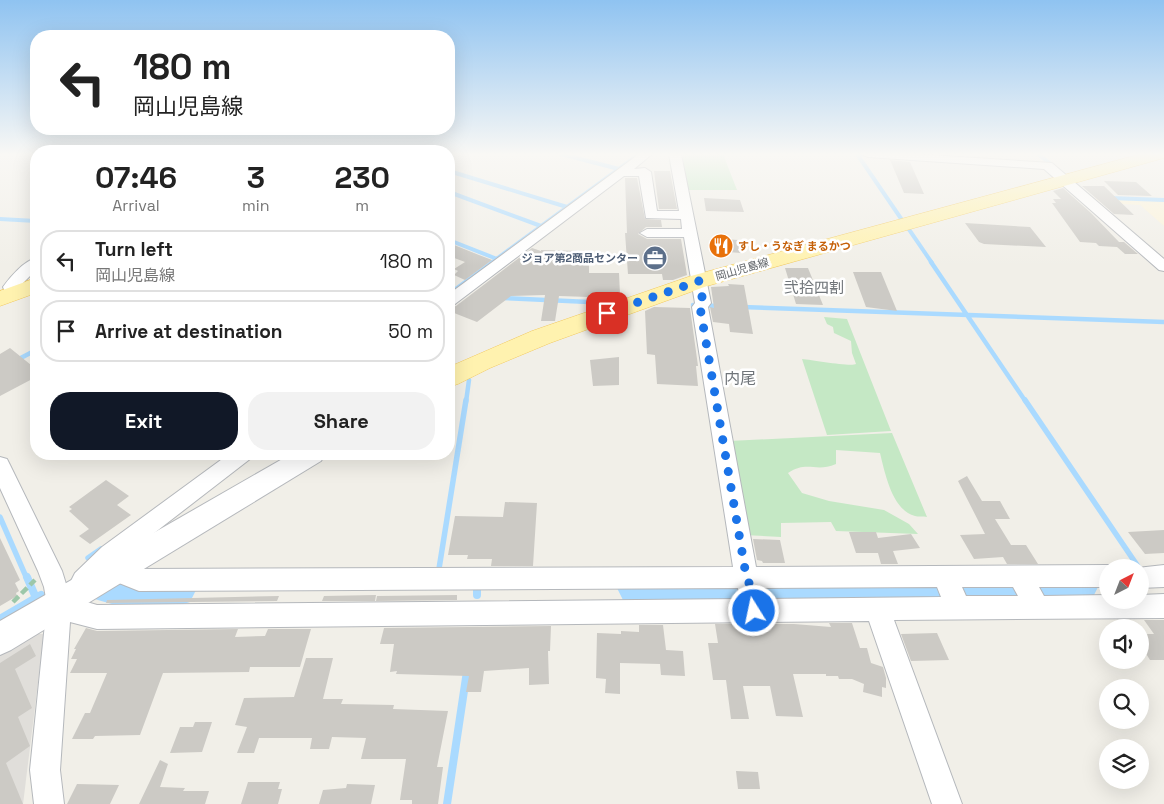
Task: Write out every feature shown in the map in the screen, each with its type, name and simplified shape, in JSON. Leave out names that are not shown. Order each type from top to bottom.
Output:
[{"type":"main road","name":"岡山児島線","points":[[455,375],[481,362],[541,338],[699,281],[995,192]]},
{"type":"main road","points":[[7,296],[30,287]]},
{"type":"street","points":[[455,296],[589,192]]},
{"type":"street","points":[[648,192],[651,215],[682,215]]},
{"type":"street","points":[[680,192],[686,233],[703,302],[700,306],[747,588]]},
{"type":"street","points":[[1078,192],[1164,267]]},
{"type":"street","points":[[647,233],[686,233]]},
{"type":"street","points":[[7,296],[10,287],[30,268]]},
{"type":"street","points":[[59,604],[110,554],[236,460]]},
{"type":"street","points":[[0,639],[302,460]]},
{"type":"street","points":[[0,464],[50,570],[59,604],[45,770],[49,804]]},
{"type":"street","points":[[127,575],[139,580],[437,579],[747,588],[951,591],[1028,590],[1164,606]]},
{"type":"street","points":[[59,604],[71,611],[97,617],[747,588],[878,610],[951,591],[1028,590],[1099,578]]},
{"type":"street","points":[[878,610],[947,804]]},
{"type":"path","points":[[8,606],[16,601],[24,589],[38,577]]},
{"type":"shaded area","points":[[25,634],[44,634],[23,804],[0,804],[0,649]]},
{"type":"green space","points":[[824,317],[847,319],[891,431],[827,435],[802,359],[856,364],[852,353],[851,341],[834,333],[833,327],[827,324]]},
{"type":"green space","points":[[892,433],[927,517],[915,516],[907,512],[895,499],[880,453],[836,450],[836,464],[822,467],[801,467],[788,473],[802,493],[829,501],[884,510],[909,524],[918,534],[836,531],[831,522],[781,523],[781,537],[744,535],[729,441]]},
{"type":"green space","points":[[938,593],[944,605],[807,606],[803,595]]},
{"type":"sand","points":[[1094,199],[1164,201],[1164,226],[1140,205],[1104,203]]},
{"type":"building","points":[[625,192],[640,192],[645,219],[661,220],[662,227],[646,227],[638,234],[647,239],[681,239],[687,275],[673,280],[663,280],[662,274],[628,274],[625,233],[627,233]]},
{"type":"building","points":[[657,192],[674,192],[677,209],[659,209]]},
{"type":"building","points":[[903,192],[923,192],[924,194]]},
{"type":"building","points":[[1054,192],[1067,192],[1119,242],[1124,242],[1138,254],[1125,254],[1117,247],[1080,242],[1052,203],[1056,203],[1053,199],[1061,199]]},
{"type":"building","points":[[1088,192],[1110,192],[1134,215],[1114,214]]},
{"type":"building","points":[[1115,192],[1147,192],[1152,196],[1118,195]]},
{"type":"building","points":[[704,198],[740,200],[744,212],[706,211]]},
{"type":"building","points":[[965,223],[1030,227],[1046,247],[984,244],[979,242]]},
{"type":"building","points":[[725,239],[738,240],[741,253],[728,252]]},
{"type":"building","points":[[455,245],[492,260],[465,280],[455,275],[458,271],[455,268],[465,262],[455,258]]},
{"type":"building","points":[[532,248],[541,251],[581,251],[580,260],[589,260],[589,273],[619,273],[620,294],[589,294],[589,297],[559,296],[555,321],[541,321],[545,295],[511,296],[477,322],[455,313],[456,306]]},
{"type":"building","points":[[785,268],[808,268],[823,305],[796,304]]},
{"type":"building","points":[[853,272],[881,272],[897,311],[866,307]]},
{"type":"building","points":[[728,284],[744,285],[753,334],[730,332],[729,324],[713,322],[710,307],[714,308],[711,287],[729,286]]},
{"type":"building","points":[[654,307],[690,308],[698,366],[696,366],[698,386],[657,384],[655,355],[647,354],[645,311]]},
{"type":"building","points":[[10,348],[30,364],[30,380],[0,396],[0,354]]},
{"type":"building","points":[[619,357],[619,385],[593,386],[590,360]]},
{"type":"building","points":[[967,476],[982,501],[1000,501],[1010,519],[995,519],[1011,545],[1026,545],[1038,564],[1007,564],[1003,557],[974,559],[960,535],[985,534],[958,481]]},
{"type":"building","points":[[106,480],[129,496],[117,505],[131,515],[90,544],[79,536],[89,529],[69,511],[72,509],[69,507]]},
{"type":"building","points":[[505,502],[537,503],[533,566],[491,566],[492,559],[467,559],[468,555],[448,555],[455,516],[503,517]]},
{"type":"building","points":[[1164,530],[1164,553],[1145,554],[1128,532]]},
{"type":"building","points":[[849,532],[876,532],[878,538],[911,534],[920,548],[893,551],[898,564],[881,564],[878,553],[856,553]]},
{"type":"building","points":[[0,538],[20,580],[15,583],[19,591],[16,593],[17,596],[0,606]]},
{"type":"building","points":[[753,539],[780,540],[785,563],[763,563],[757,560]]},
{"type":"building","points":[[376,595],[375,601],[322,601],[324,596]]},
{"type":"building","points":[[457,595],[457,600],[376,601],[377,596]]},
{"type":"building","points":[[279,596],[277,601],[106,603],[107,600]]},
{"type":"building","points":[[1149,620],[1164,620],[1164,660],[1149,658],[1149,634],[1154,634],[1149,627]]},
{"type":"building","points":[[829,623],[852,623],[860,648],[867,648],[871,663],[883,667],[886,688],[882,687],[882,697],[863,692],[864,684],[852,679],[839,679],[838,676],[826,676],[826,674],[793,674],[803,717],[776,716],[770,686],[743,686],[749,719],[731,719],[726,680],[713,680],[708,643],[718,643],[715,624],[794,624],[831,627]]},
{"type":"building","points":[[639,625],[663,625],[666,650],[683,651],[685,676],[661,675],[660,664],[620,663],[620,694],[605,693],[606,679],[596,678],[597,633],[621,634],[621,631],[639,632]]},
{"type":"building","points":[[551,626],[550,651],[548,651],[549,684],[529,685],[529,668],[484,671],[481,692],[466,692],[469,676],[396,674],[397,671],[390,672],[394,644],[380,644],[384,628]]},
{"type":"building","points":[[86,628],[97,631],[238,629],[235,637],[265,636],[268,629],[311,629],[300,667],[250,667],[249,672],[163,673],[140,735],[95,736],[93,739],[72,739],[85,713],[90,713],[107,673],[70,673],[77,659],[71,659],[76,649],[74,649]]},
{"type":"building","points":[[937,633],[949,660],[911,661],[901,634]]},
{"type":"building","points":[[30,644],[36,656],[15,669],[32,708],[18,717],[30,746],[6,763],[23,804],[0,804],[0,663]]},
{"type":"building","points":[[306,658],[333,658],[323,699],[343,699],[341,704],[394,705],[393,709],[448,711],[437,767],[443,767],[438,804],[412,804],[412,800],[400,800],[406,759],[361,759],[366,738],[332,737],[329,749],[310,749],[312,738],[259,738],[254,753],[237,753],[247,727],[235,725],[244,698],[294,697]]},
{"type":"building","points":[[195,722],[212,722],[202,752],[170,753],[180,727],[193,727]]},
{"type":"building","points":[[160,760],[168,764],[160,787],[185,788],[183,791],[209,791],[205,804],[139,804]]},
{"type":"building","points":[[736,771],[758,772],[760,789],[738,789]]},
{"type":"building","points":[[248,782],[280,782],[278,789],[282,789],[278,804],[241,804]]},
{"type":"building","points":[[77,784],[119,785],[110,804],[67,804]]},
{"type":"building","points":[[347,784],[375,785],[371,804],[319,804],[323,790],[346,788]]},
{"type":"waterway","points":[[516,192],[567,207]]},
{"type":"waterway","points":[[497,259],[588,192]]},
{"type":"waterway","points":[[883,192],[902,220]]},
{"type":"waterway","points":[[455,194],[541,226]]},
{"type":"waterway","points":[[1110,198],[1164,200]]},
{"type":"waterway","points":[[0,219],[30,221]]},
{"type":"waterway","points":[[908,228],[932,263]]},
{"type":"waterway","points":[[455,242],[497,259]]},
{"type":"waterway","points":[[491,263],[497,259]]},
{"type":"waterway","points":[[455,290],[493,262]]},
{"type":"waterway","points":[[931,262],[967,315]]},
{"type":"waterway","points":[[502,298],[589,302]]},
{"type":"waterway","points":[[693,305],[719,306]]},
{"type":"waterway","points":[[742,307],[967,315]]},
{"type":"waterway","points":[[967,315],[1164,322]]},
{"type":"waterway","points":[[967,315],[1026,402]]},
{"type":"waterway","points":[[17,360],[30,353]]},
{"type":"waterway","points":[[466,402],[469,380]]},
{"type":"waterway","points":[[438,575],[466,400]]},
{"type":"waterway","points":[[1025,400],[1133,559]]},
{"type":"waterway","points":[[0,517],[27,579]]},
{"type":"waterway","points":[[88,558],[101,549]]},
{"type":"waterway","points":[[27,577],[36,598]]},
{"type":"waterway","points":[[105,586],[134,591],[177,590]]},
{"type":"waterway","points":[[636,588],[1079,587]]},
{"type":"waterway","points":[[477,588],[477,595]]},
{"type":"waterway","points":[[862,588],[863,593]]},
{"type":"waterway","points":[[36,598],[41,595]]},
{"type":"waterway","points":[[0,619],[36,598]]},
{"type":"waterway","points":[[447,804],[467,671]]},
{"type":"place","name":"すし・うなぎ まるかつ","points":[[721,246]]},
{"type":"place","name":"ジョア第2商品センター","points":[[655,258]]},
{"type":"district","name":"弐拾四割","points":[[814,287]]},
{"type":"district","name":"内尾","points":[[740,378]]},
{"type":"route","points":[[607,313],[699,281],[703,302],[700,304],[700,307],[746,575],[754,611]]}]
